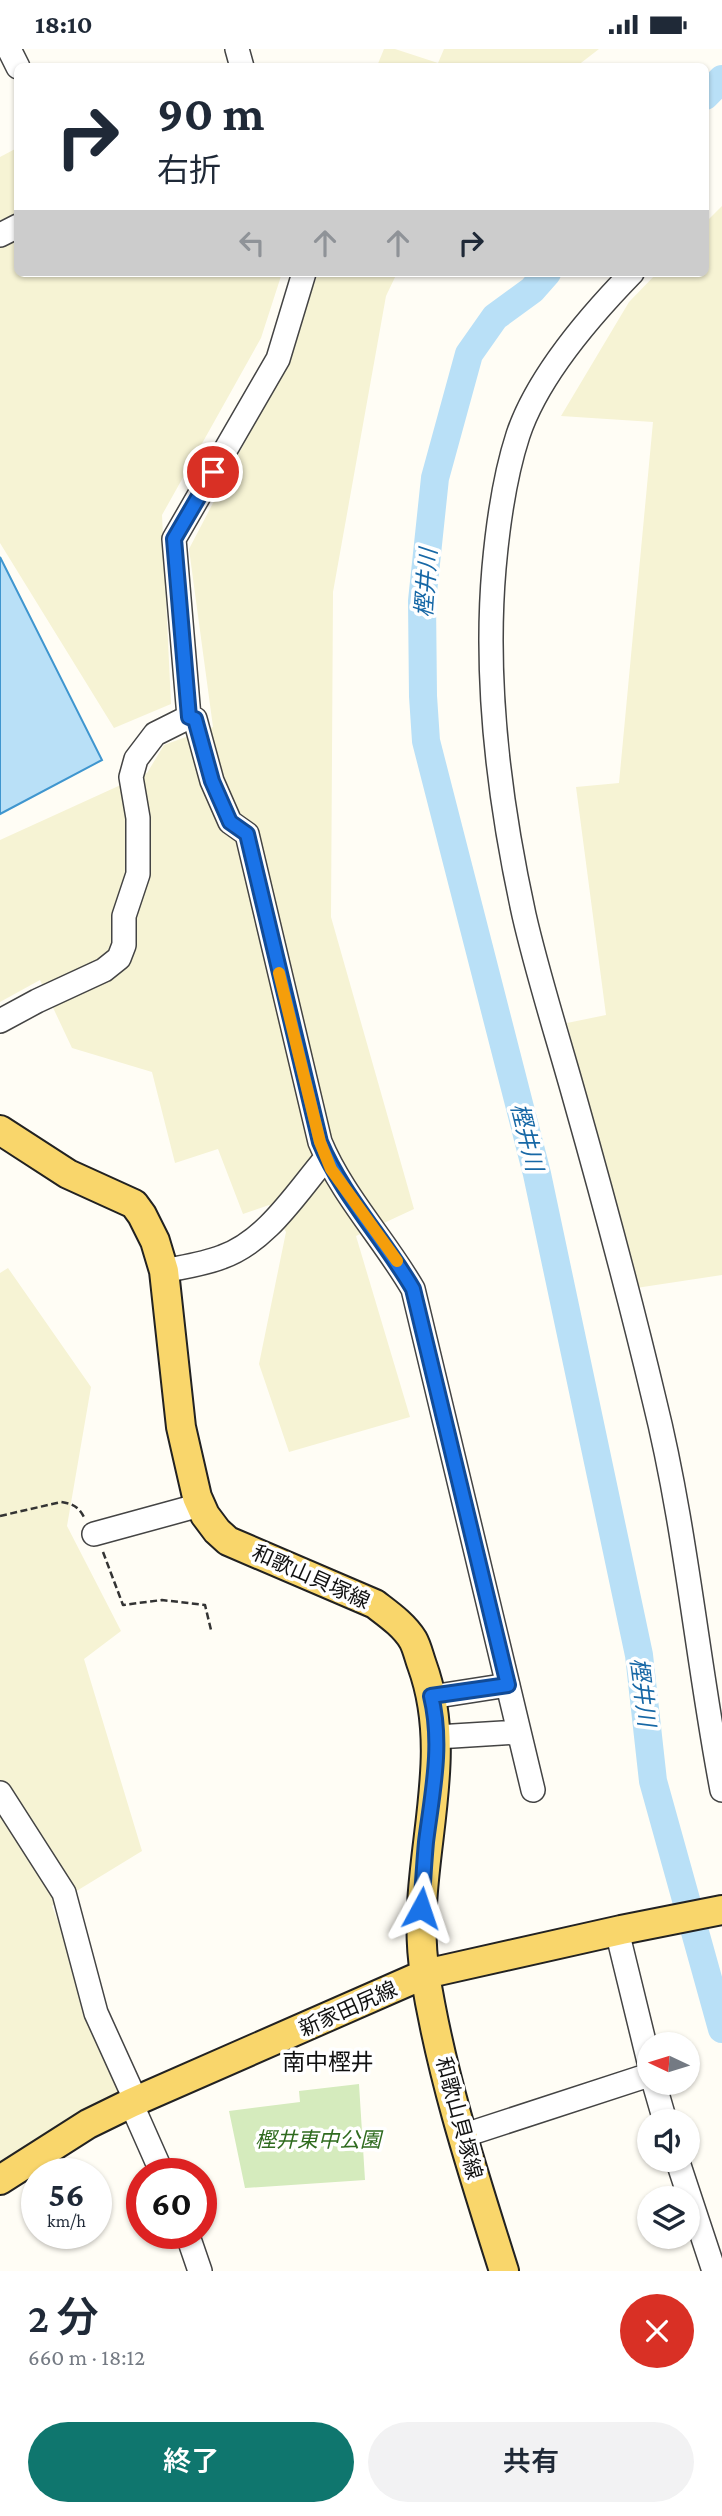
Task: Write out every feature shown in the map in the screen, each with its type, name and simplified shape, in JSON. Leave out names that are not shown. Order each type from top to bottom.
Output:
[{"type":"main road","name":"和歌山貝塚線","points":[[0,1130],[68,1174],[134,1204],[155,1241],[164,1271],[181,1427],[200,1505],[217,1531],[228,1541],[375,1604],[393,1617],[413,1640],[431,1696],[437,1737],[436,1780],[426,1842],[421,1908],[425,1974],[451,2097],[503,2271]]},
{"type":"main road","name":"新家田尻線","points":[[0,2180],[88,2124],[133,2102],[425,1974],[619,1930],[722,1910]]},
{"type":"street","points":[[189,717],[174,539],[278,359],[303,277]]},
{"type":"street","points":[[628,277],[581,329],[541,389],[519,432],[505,484],[496,540],[491,598],[492,705],[503,797],[524,915],[583,1125],[670,1468],[722,1790]]},
{"type":"street","points":[[0,1021],[104,970],[119,958],[124,945],[124,916],[138,874],[140,846],[131,777],[136,759],[155,734],[189,717],[195,719],[212,781],[230,822],[247,834],[312,1112],[326,1158],[331,1169],[392,1253],[413,1289],[533,1790]]},
{"type":"street","points":[[164,1271],[222,1257],[246,1245],[267,1228],[326,1158]]},
{"type":"street","points":[[94,1534],[200,1505]]},
{"type":"street","points":[[431,1696],[508,1685]]},
{"type":"street","points":[[437,1737],[519,1732]]},
{"type":"street","points":[[0,1793],[64,1893],[96,2013],[156,2158]]},
{"type":"street","points":[[619,1930],[642,2032]]},
{"type":"street","points":[[462,2136],[637,2079]]},
{"type":"street","points":[[681,2172],[714,2271]]},
{"type":"street","points":[[193,2249],[201,2271]]},
{"type":"path","points":[[0,1516],[61,1502],[71,1503],[79,1508],[98,1539],[123,1605],[162,1600],[205,1605],[211,1630]]},
{"type":"shaded area","points":[[384,49],[395,49],[438,63],[378,63]]},
{"type":"shaded area","points":[[444,49],[599,49],[581,63],[438,63]]},
{"type":"shaded area","points":[[14,150],[14,277],[281,277],[261,338],[162,515],[171,704],[114,728],[0,543],[0,157]]},
{"type":"shaded area","points":[[722,206],[722,1275],[636,1288],[567,1023],[606,1015],[576,787],[619,783],[653,422],[561,416],[629,302],[653,277],[709,277],[709,219]]},
{"type":"shaded area","points":[[317,277],[395,277],[386,296],[333,592],[331,917],[414,1209],[356,1236],[410,1417],[289,1452],[259,1364],[286,1232],[269,1205],[243,1214],[218,1149],[175,1163],[152,1072],[72,1048],[40,980],[0,1002],[0,840],[147,773],[164,745],[213,727],[189,549],[283,369]]},
{"type":"shaded area","points":[[8,1268],[91,1387],[67,1526],[121,1631],[84,1659],[142,1851],[52,1906],[125,2094],[0,2168],[0,1273]]},
{"type":"green space","name":"樫井東中公園","points":[[359,2084],[365,2180],[245,2188],[229,2111],[300,2102],[299,2091]]},
{"type":"water","points":[[0,557],[102,760],[0,814]]},
{"type":"waterway","name":"樫井川","points":[[709,92],[722,79]]},
{"type":"waterway","name":"樫井川","points":[[543,277],[532,290],[495,317],[469,354],[435,478],[422,601],[426,741],[537,1174],[639,1655],[653,1781],[722,2029]]},
{"type":"slow traffic","points":[[279,973],[312,1112],[331,1169],[397,1261]]},
{"type":"district","name":"南中樫井","points":[[328,2062]]},
{"type":"route","points":[[213,472],[174,539],[189,717],[195,719],[212,781],[230,822],[247,834],[320,1142],[331,1169],[392,1253],[413,1289],[508,1685],[431,1696],[437,1737],[436,1780],[426,1842],[421,1908]]}]
